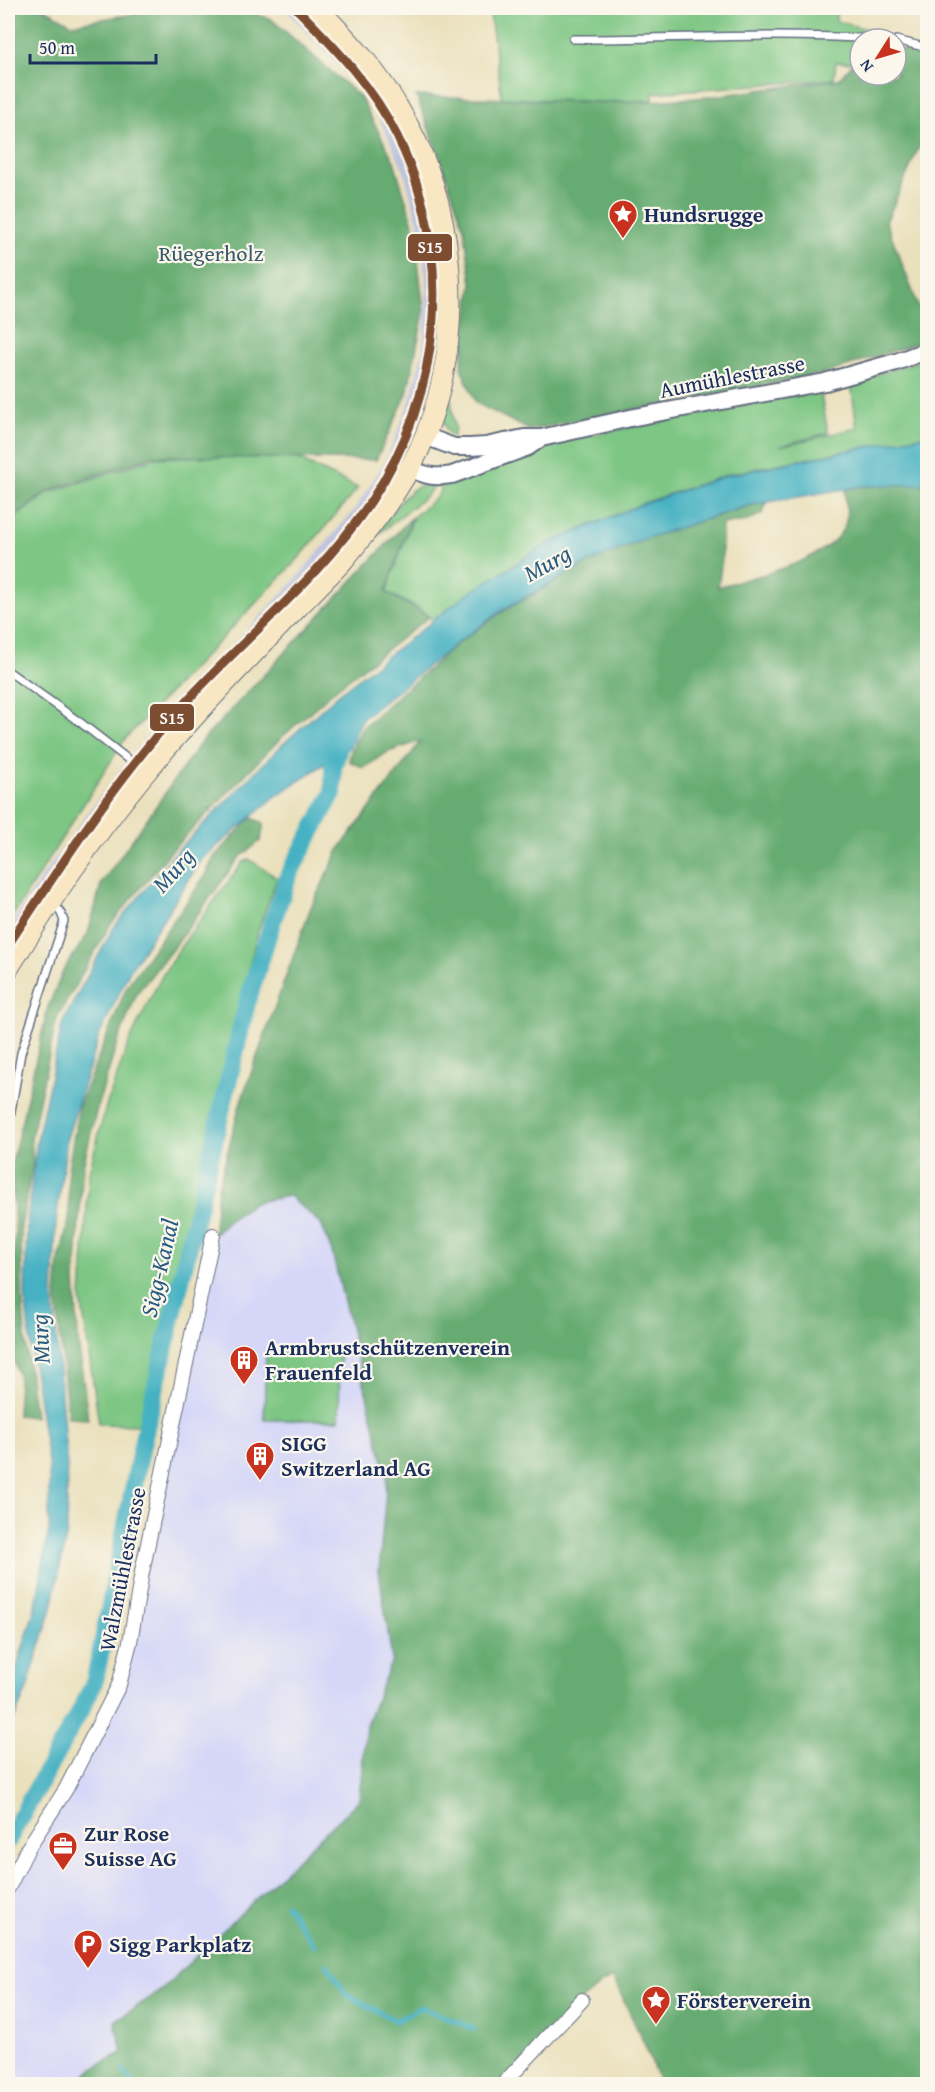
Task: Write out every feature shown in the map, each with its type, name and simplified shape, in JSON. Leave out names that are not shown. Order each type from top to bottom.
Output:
[{"type":"main road","points":[[8,969],[50,903],[145,773],[206,702],[342,562],[375,521],[410,468],[424,436],[441,378],[448,339],[450,293],[448,252],[441,213],[421,151],[402,113],[367,64],[318,8]]},
{"type":"street","name":"Aumühlestrasse","points":[[424,436],[453,447],[486,446],[524,438],[541,438],[635,417],[825,382],[896,362],[927,350]]},
{"type":"street","name":"Aumühlestrasse","points":[[410,468],[435,477],[452,475],[528,447],[541,438]]},
{"type":"street","name":"Walzmühlestrasse","points":[[8,1888],[28,1848],[66,1789],[119,1685],[130,1642],[142,1572],[213,1235]]},
{"type":"street","points":[[503,2085],[582,2000]]},
{"type":"lane","points":[[573,39],[848,37]]},
{"type":"lane","points":[[908,43],[927,48]]},
{"type":"lane","points":[[8,671],[81,723],[145,773]]},
{"type":"lane","points":[[8,1129],[21,1053],[64,921],[60,911],[50,903]]},
{"type":"shaded area","points":[[284,8],[302,8],[331,37],[368,81],[402,134],[415,164],[425,191],[430,215],[437,250],[440,288],[439,327],[429,388],[407,450],[374,505],[327,565],[214,680],[147,756],[88,831],[8,954],[8,930],[43,875],[154,727],[294,581],[354,510],[385,462],[408,406],[423,349],[427,288],[419,227],[403,169],[377,115],[358,86]]},
{"type":"shaded area","points":[[289,1196],[321,1224],[332,1252],[387,1478],[379,1571],[392,1660],[366,1725],[359,1800],[158,1992],[115,2021],[122,2053],[93,2068],[76,2084],[8,2084],[8,1888],[119,1685],[213,1235],[230,1219],[256,1202]]},
{"type":"green space","name":"Rüegerholz","points":[[8,8],[43,8],[72,24],[134,14],[154,8],[238,8],[271,19],[360,97],[394,161],[414,227],[424,312],[407,394],[376,460],[153,456],[48,491],[8,521]]},
{"type":"green space","points":[[489,8],[836,8],[836,21],[858,27],[848,27],[848,62],[836,62],[834,79],[653,93],[653,100],[601,102],[502,98]]},
{"type":"green space","points":[[908,51],[927,53],[927,141],[920,145],[886,222],[927,329],[927,340],[826,373],[529,430],[476,403],[461,368],[472,283],[464,228],[416,96],[601,102],[653,101],[708,97],[839,79],[848,69],[848,87],[908,87]]},
{"type":"green space","points":[[927,358],[927,435],[729,474],[644,503],[549,543],[466,595],[433,620],[419,609],[386,592],[413,517],[437,497],[443,485],[575,438],[820,390],[828,433],[780,446],[857,428],[851,383]]},
{"type":"green space","points":[[449,388],[455,428],[453,437],[445,427],[444,421],[444,408]]},
{"type":"green space","points":[[286,453],[358,488],[299,558],[125,739],[8,923],[8,523],[48,493],[154,458]]},
{"type":"green space","points":[[913,483],[927,485],[927,2084],[660,2084],[644,2043],[613,1978],[601,1984],[582,2000],[503,2084],[76,2084],[93,2068],[122,2053],[115,2021],[159,1992],[359,1800],[366,1725],[392,1660],[379,1571],[387,1478],[332,1252],[321,1224],[289,1196],[256,1202],[230,1219],[213,1235],[218,1188],[241,1101],[311,907],[340,848],[421,741],[388,752],[364,768],[349,761],[351,751],[362,728],[458,643],[504,611],[586,564],[644,539],[767,502],[763,513],[748,521],[722,524],[722,559],[718,587],[791,565],[826,547],[839,536],[846,522],[845,489]]},
{"type":"green space","points":[[420,486],[434,486],[427,495],[374,538],[407,494]]},
{"type":"green space","points":[[412,517],[386,592],[429,617],[337,688],[280,739],[173,849],[110,925],[57,1018],[31,1138],[33,1163],[21,1226],[22,1296],[35,1417],[17,1415],[19,1379],[11,1350],[15,1229],[11,1167],[48,1007],[64,969],[88,934],[101,884],[202,741]]},
{"type":"green space","points":[[251,818],[264,823],[261,840],[238,859],[178,942],[137,993],[117,1044],[98,1104],[83,1166],[75,1277],[78,1340],[88,1419],[68,1418],[56,1295],[59,1260],[69,1220],[68,1170],[79,1105],[127,986],[205,876],[214,857]]},
{"type":"green space","points":[[249,859],[277,878],[258,931],[139,1425],[99,1424],[81,1298],[89,1172],[106,1106],[130,1040],[162,976],[242,863]]},
{"type":"green space","points":[[266,1350],[340,1353],[339,1420],[264,1420]]},
{"type":"water","name":"Murg","points":[[927,435],[927,484],[863,486],[750,505],[644,539],[585,564],[504,609],[457,643],[362,719],[350,747],[276,796],[202,859],[130,970],[99,1036],[67,1138],[56,1223],[53,1295],[67,1468],[67,1532],[52,1608],[26,1692],[8,1732],[8,1693],[36,1605],[49,1529],[49,1469],[25,1295],[27,1223],[37,1140],[63,1021],[114,927],[177,851],[283,744],[342,691],[466,595],[549,543],[645,503],[728,475]]},
{"type":"waterway","name":"Sigg-Kanal","points":[[8,1840],[84,1704],[95,1680],[143,1440],[247,1003],[289,874],[333,793],[333,768],[344,732]]},
{"type":"waterway","points":[[286,1905],[315,1946]]},
{"type":"waterway","points":[[327,1964],[346,1994],[396,2021],[421,2007],[474,2029]]},
{"type":"waterway","points":[[123,2070],[134,2084]]},
{"type":"transit line","name":"S15","points":[[8,945],[113,791],[159,732],[208,679],[306,581],[351,529],[371,501],[395,459],[414,415],[426,369],[433,322],[433,274],[428,227],[415,181],[397,136],[365,84],[296,8]]},
{"type":"place","name":"Hundsrugge","points":[[623,240]]},
{"type":"place","name":"Armbrustschützenverein Frauenfeld","points":[[244,1386]]},
{"type":"place","name":"SIGG Switzerland AG","points":[[260,1482]]},
{"type":"place","name":"Zur Rose Suisse AG","points":[[63,1872]]},
{"type":"place","name":"Sigg Parkplatz","points":[[88,1970]]},
{"type":"place","name":"Försterverein","points":[[656,2026]]}]
